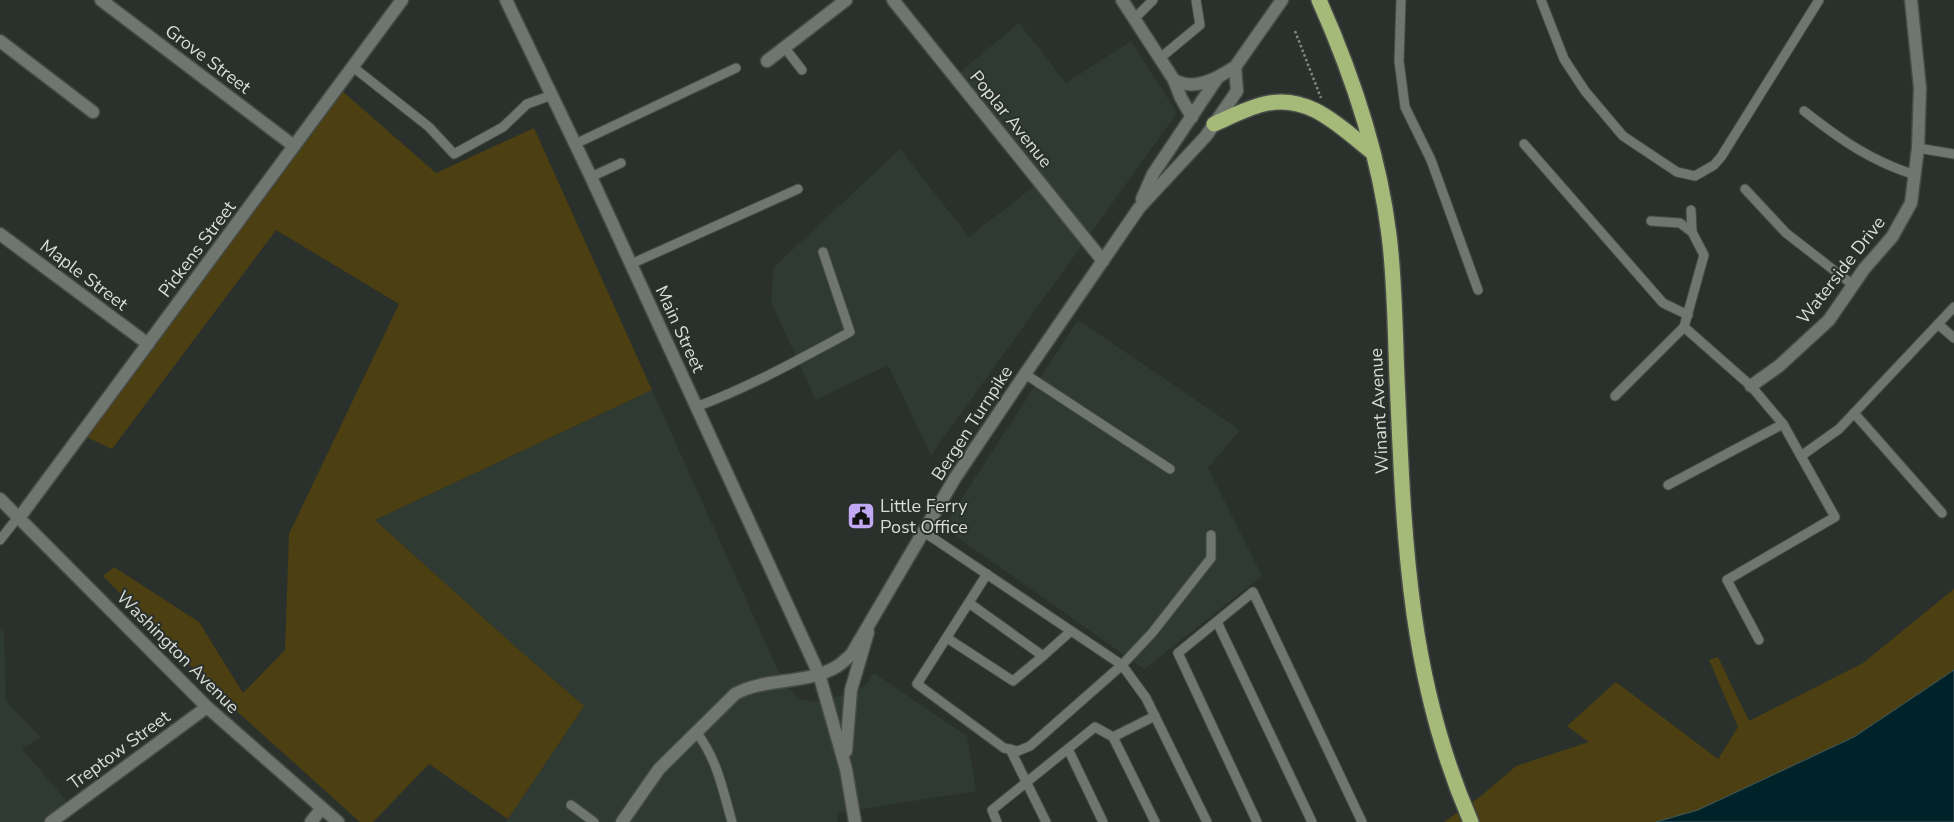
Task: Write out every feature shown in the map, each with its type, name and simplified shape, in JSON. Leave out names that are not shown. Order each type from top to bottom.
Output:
[{"type":"highway","name":"Winant Avenue","points":[[1319,0],[1358,102],[1384,204],[1389,236],[1403,525],[1412,609],[1434,716],[1450,768],[1471,822]]},
{"type":"highway","points":[[1214,124],[1263,104],[1294,102],[1322,113],[1372,152]]},
{"type":"street","name":"Grove Street","points":[[101,0],[294,146]]},
{"type":"street","name":"Pickens Street","points":[[18,517],[402,0]]},
{"type":"street","name":"Main Street","points":[[506,0],[591,177],[819,674]]},
{"type":"street","points":[[767,61],[846,0]]},
{"type":"street","name":"Poplar Avenue","points":[[893,0],[1103,261]]},
{"type":"street","points":[[1122,0],[1174,80],[1181,98],[1192,117]]},
{"type":"street","name":"Bergen Turnpike","points":[[1139,208],[1153,174],[1218,77],[1235,67],[1282,0]]},
{"type":"street","name":"Waterside Drive","points":[[1751,386],[1805,344],[1829,320],[1853,285],[1892,237],[1911,203],[1918,148],[1920,88],[1911,0]]},
{"type":"street","points":[[0,41],[92,112]]},
{"type":"street","name":"Bergen Turnpike","points":[[819,674],[836,667],[851,655],[870,627],[955,478],[1025,374],[1139,208],[1206,136],[1237,91],[1235,67]]},
{"type":"street","points":[[1174,80],[1182,84],[1194,85],[1218,77]]},
{"type":"street","name":"Maple Street","points":[[0,234],[148,344]]},
{"type":"street","name":"Washington Avenue","points":[[0,500],[208,707],[338,822]]},
{"type":"street","points":[[846,769],[846,727],[850,690],[870,627]]},
{"type":"street","points":[[622,822],[659,769],[735,694],[748,686],[819,674],[846,769],[855,822]]},
{"type":"street","name":"Treptow Street","points":[[51,822],[208,707]]},
{"type":"street","points":[[311,822],[322,808]]},
{"type":"lane","points":[[1134,19],[1153,0]]},
{"type":"lane","points":[[1159,59],[1200,25],[1196,0]]},
{"type":"lane","points":[[1402,0],[1399,61],[1405,107],[1431,160],[1478,290]]},
{"type":"lane","points":[[1541,0],[1564,59],[1585,91],[1623,136],[1677,172],[1695,176],[1714,166],[1721,157],[1819,0]]},
{"type":"lane","points":[[785,48],[802,70]]},
{"type":"lane","points":[[353,67],[418,117],[454,154],[503,126],[527,104],[552,95]]},
{"type":"lane","points":[[575,144],[736,68]]},
{"type":"lane","points":[[1804,111],[1841,138],[1884,165],[1915,175]]},
{"type":"lane","points":[[1524,144],[1663,303],[1688,315]]},
{"type":"lane","points":[[1918,148],[1954,154]]},
{"type":"lane","points":[[591,177],[621,163]]},
{"type":"lane","points":[[631,264],[798,189]]},
{"type":"lane","points":[[1745,189],[1786,233],[1853,285]]},
{"type":"lane","points":[[1691,210],[1692,232]]},
{"type":"lane","points":[[1615,396],[1684,327],[1704,254],[1692,232],[1680,223],[1652,222]]},
{"type":"lane","points":[[696,407],[788,366],[850,332],[823,252]]},
{"type":"lane","points":[[1800,456],[1839,429],[1954,306]]},
{"type":"lane","points":[[1938,324],[1954,338]]},
{"type":"lane","points":[[1684,327],[1751,386],[1783,424],[1835,518],[1727,580],[1758,640]]},
{"type":"lane","points":[[1025,374],[1170,469]]},
{"type":"lane","points":[[1854,413],[1942,513]]},
{"type":"lane","points":[[1668,484],[1783,424]]},
{"type":"lane","points":[[0,540],[18,517]]},
{"type":"lane","points":[[924,532],[1122,665],[1146,698],[1207,822]]},
{"type":"lane","points":[[987,574],[917,684],[1004,748],[1018,751],[1030,746],[1122,665],[1152,633],[1211,558],[1211,535]]},
{"type":"lane","points":[[1257,822],[1178,653],[1253,592],[1362,822]]},
{"type":"lane","points":[[969,603],[1043,656]]},
{"type":"lane","points":[[1217,622],[1312,822]]},
{"type":"lane","points":[[947,638],[1013,681],[1072,631]]},
{"type":"lane","points":[[1113,737],[1155,716]]},
{"type":"lane","points":[[997,822],[992,810],[1095,727],[1113,737],[1155,822]]},
{"type":"lane","points":[[696,732],[708,746],[732,822]]},
{"type":"lane","points":[[1010,749],[1046,822]]},
{"type":"lane","points":[[1068,749],[1103,822]]},
{"type":"lane","points":[[571,805],[594,822]]},
{"type":"path","points":[[1295,31],[1321,96],[1321,102]]},
{"type":"shaded area","points":[[1019,23],[1066,83],[1131,41],[1177,113],[931,455],[888,365],[816,400],[771,302],[774,267],[900,149],[969,237],[1037,184],[953,78]]},
{"type":"shaded area","points":[[340,89],[436,173],[534,128],[652,390],[375,520],[584,706],[508,819],[429,764],[373,822],[360,822],[222,698],[103,576],[114,567],[199,622],[243,693],[285,650],[289,534],[399,304],[276,230],[112,449],[80,434]]},
{"type":"shaded area","points":[[1078,320],[1240,430],[1208,468],[1262,576],[1144,669],[943,527]]},
{"type":"shaded area","points":[[652,390],[784,684],[801,700],[823,702],[865,686],[874,673],[967,736],[976,791],[837,813],[838,822],[506,822],[584,706],[375,520]]},
{"type":"shaded area","points":[[1954,589],[1954,670],[1854,737],[1698,810],[1656,822],[1444,822],[1481,796],[1516,766],[1589,742],[1567,726],[1616,682],[1718,759],[1738,727],[1709,660],[1718,657],[1749,721],[1863,663]]},
{"type":"shaded area","points":[[0,628],[4,631],[6,701],[40,737],[22,749],[75,811],[60,822],[0,822]]},
{"type":"water","points":[[1954,670],[1954,822],[1656,822],[1698,810],[1854,737]]},
{"type":"place","name":"Little Ferry Post Office","points":[[861,516]]}]
